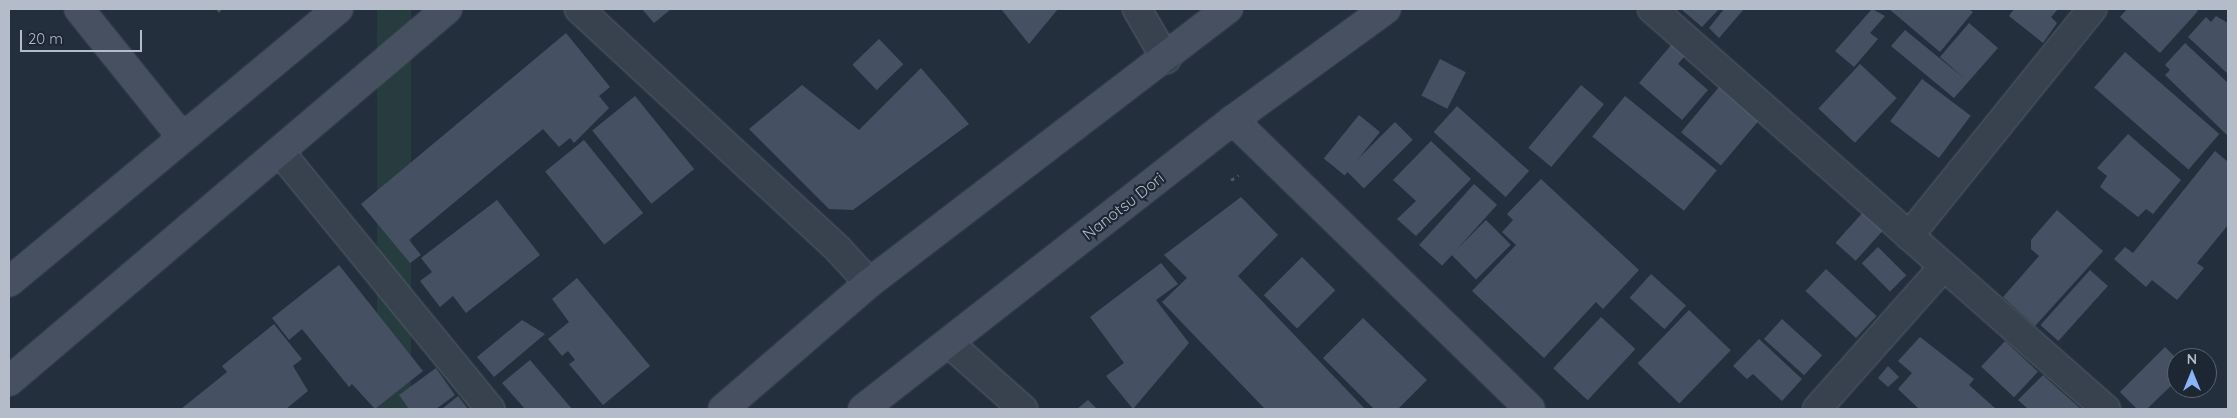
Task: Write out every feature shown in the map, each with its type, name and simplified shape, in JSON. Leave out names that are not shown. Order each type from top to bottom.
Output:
[{"type":"street","points":[[79,9],[182,137]]},
{"type":"street","points":[[9,282],[338,9]]},
{"type":"street","points":[[9,381],[447,9]]},
{"type":"street","points":[[580,9],[838,249],[869,283]]},
{"type":"street","points":[[1137,9],[1166,59]]},
{"type":"street","points":[[723,409],[869,283],[1166,59],[1228,9]]},
{"type":"street","name":"Nanotsu Dori","points":[[863,409],[1233,120],[1386,9]]},
{"type":"street","points":[[1652,9],[2106,409]]},
{"type":"street","points":[[1909,236],[2092,9]]},
{"type":"street","points":[[1233,120],[1530,409]]},
{"type":"street","points":[[280,152],[490,409]]},
{"type":"street","points":[[1817,409],[1944,266]]},
{"type":"street","points":[[949,343],[1023,409]]},
{"type":"green space","points":[[377,9],[411,9],[411,409],[377,409]]},
{"type":"building","points":[[642,9],[671,9],[654,23]]},
{"type":"building","points":[[1001,9],[1058,9],[1029,44]]},
{"type":"building","points":[[1681,9],[1719,9],[1702,27]]},
{"type":"building","points":[[1724,9],[1744,9],[1719,38],[1709,28]]},
{"type":"building","points":[[1872,9],[1885,16],[1870,33],[1878,39],[1854,67],[1835,51]]},
{"type":"building","points":[[1889,9],[1969,9],[1973,12],[1940,52]]},
{"type":"building","points":[[2014,9],[2058,9],[2051,17],[2057,23],[2043,43],[2009,16]]},
{"type":"building","points":[[2127,9],[2195,9],[2198,11],[2160,53],[2120,17]]},
{"type":"building","points":[[2216,16],[2228,23],[2228,74],[2188,37],[2206,17],[2211,22]]},
{"type":"building","points":[[1969,23],[1998,48],[1954,98],[1891,46],[1905,30],[1965,79],[1940,57]]},
{"type":"building","points":[[566,33],[610,87],[599,96],[609,108],[574,143],[570,138],[559,147],[543,129],[409,240],[421,255],[410,263],[361,204]]},
{"type":"building","points":[[879,39],[903,64],[877,90],[852,65]]},
{"type":"building","points":[[2185,43],[2228,83],[2228,136],[2165,75],[2170,70],[2165,65]]},
{"type":"building","points":[[1672,44],[1685,56],[1678,64],[1708,90],[1682,120],[1639,83]]},
{"type":"building","points":[[2125,52],[2219,134],[2189,169],[2094,87]]},
{"type":"building","points":[[1440,59],[1466,72],[1447,109],[1421,96]]},
{"type":"building","points":[[1860,64],[1897,98],[1855,143],[1818,109]]},
{"type":"building","points":[[921,68],[969,124],[853,210],[829,209],[749,129],[802,85],[859,130]]},
{"type":"building","points":[[1922,79],[1971,116],[1939,158],[1890,121]]},
{"type":"building","points":[[1581,85],[1604,104],[1551,167],[1528,148]]},
{"type":"building","points":[[1719,87],[1759,120],[1721,166],[1681,132]]},
{"type":"building","points":[[635,96],[694,169],[651,204],[592,131]]},
{"type":"building","points":[[1625,96],[1717,170],[1684,211],[1592,136]]},
{"type":"building","points":[[1457,106],[1529,171],[1506,197],[1434,132]]},
{"type":"building","points":[[1359,115],[1380,132],[1345,176],[1324,159]]},
{"type":"building","points":[[1395,122],[1413,140],[1364,188],[1346,171]]},
{"type":"building","points":[[2128,134],[2181,180],[2153,214],[2146,209],[2138,217],[2100,187],[2107,176],[2097,168]]},
{"type":"building","points":[[584,140],[643,213],[604,245],[545,171]]},
{"type":"building","points":[[1431,141],[1471,179],[1416,236],[1397,219],[1416,201],[1393,180]]},
{"type":"building","points":[[2215,151],[2228,162],[2228,225],[2197,263],[2204,268],[2177,300],[2152,280],[2146,287],[2114,259],[2125,247],[2133,253]]},
{"type":"building","points":[[1541,179],[1639,270],[1603,309],[1596,302],[1544,358],[1472,291],[1516,245],[1502,232],[1513,220],[1507,214]]},
{"type":"building","points":[[1474,184],[1497,205],[1442,266],[1419,245]]},
{"type":"building","points":[[1241,197],[1278,235],[1238,276],[1365,409],[1265,409],[1162,302],[1187,278],[1164,255]]},
{"type":"building","points":[[497,200],[540,255],[466,313],[453,296],[440,307],[420,281],[432,272],[421,258]]},
{"type":"building","points":[[1865,210],[1885,228],[1856,261],[1836,243]]},
{"type":"building","points":[[2057,210],[2103,251],[2035,326],[2003,297],[2039,256],[2031,249],[2031,240]]},
{"type":"building","points":[[1486,220],[1511,245],[1476,279],[1451,255]]},
{"type":"building","points":[[1878,247],[1906,275],[1890,292],[1862,263]]},
{"type":"building","points":[[1302,257],[1335,290],[1297,328],[1264,295]]},
{"type":"building","points":[[1161,263],[1178,284],[1156,300],[1189,343],[1133,409],[1106,376],[1124,363],[1090,317]]},
{"type":"building","points":[[339,265],[423,371],[375,409],[352,384],[349,387],[302,329],[289,340],[272,318]]},
{"type":"building","points":[[1826,269],[1876,316],[1856,338],[1806,291]]},
{"type":"building","points":[[2090,270],[2108,286],[2058,341],[2040,325]]},
{"type":"building","points":[[1651,274],[1686,305],[1665,329],[1630,298]]},
{"type":"building","points":[[577,278],[650,366],[603,405],[569,364],[575,360],[568,351],[562,356],[548,339],[569,322],[552,299]]},
{"type":"building","points":[[1689,310],[1731,350],[1679,404],[1638,363]]},
{"type":"building","points":[[1601,317],[1635,349],[1588,400],[1553,368]]},
{"type":"building","points":[[1363,318],[1427,380],[1398,409],[1374,409],[1323,358]]},
{"type":"building","points":[[1782,319],[1822,355],[1804,375],[1764,339]]},
{"type":"building","points":[[522,320],[545,334],[494,377],[477,357]]},
{"type":"building","points":[[274,324],[302,359],[293,366],[308,391],[286,409],[181,409],[227,372],[222,366]]},
{"type":"building","points":[[1920,337],[1974,379],[1969,385],[1996,409],[1919,409],[1898,389],[1912,373],[1898,361]]},
{"type":"building","points":[[1759,339],[1802,379],[1782,401],[1753,374],[1747,379],[1733,366]]},
{"type":"building","points":[[2005,341],[2038,372],[2014,397],[1981,367]]},
{"type":"building","points":[[2165,347],[2167,349],[2167,390],[2147,409],[2137,409],[2120,392]]},
{"type":"building","points":[[530,360],[572,409],[525,409],[502,383]]},
{"type":"building","points":[[1888,366],[1899,377],[1888,387],[1878,378]]},
{"type":"building","points":[[436,368],[455,395],[436,409],[409,409],[399,395]]},
{"type":"building","points":[[2043,375],[2081,409],[2028,409],[2018,400]]},
{"type":"building","points":[[458,396],[468,409],[442,409]]},
{"type":"building","points":[[1088,400],[1097,409],[1077,409]]}]
